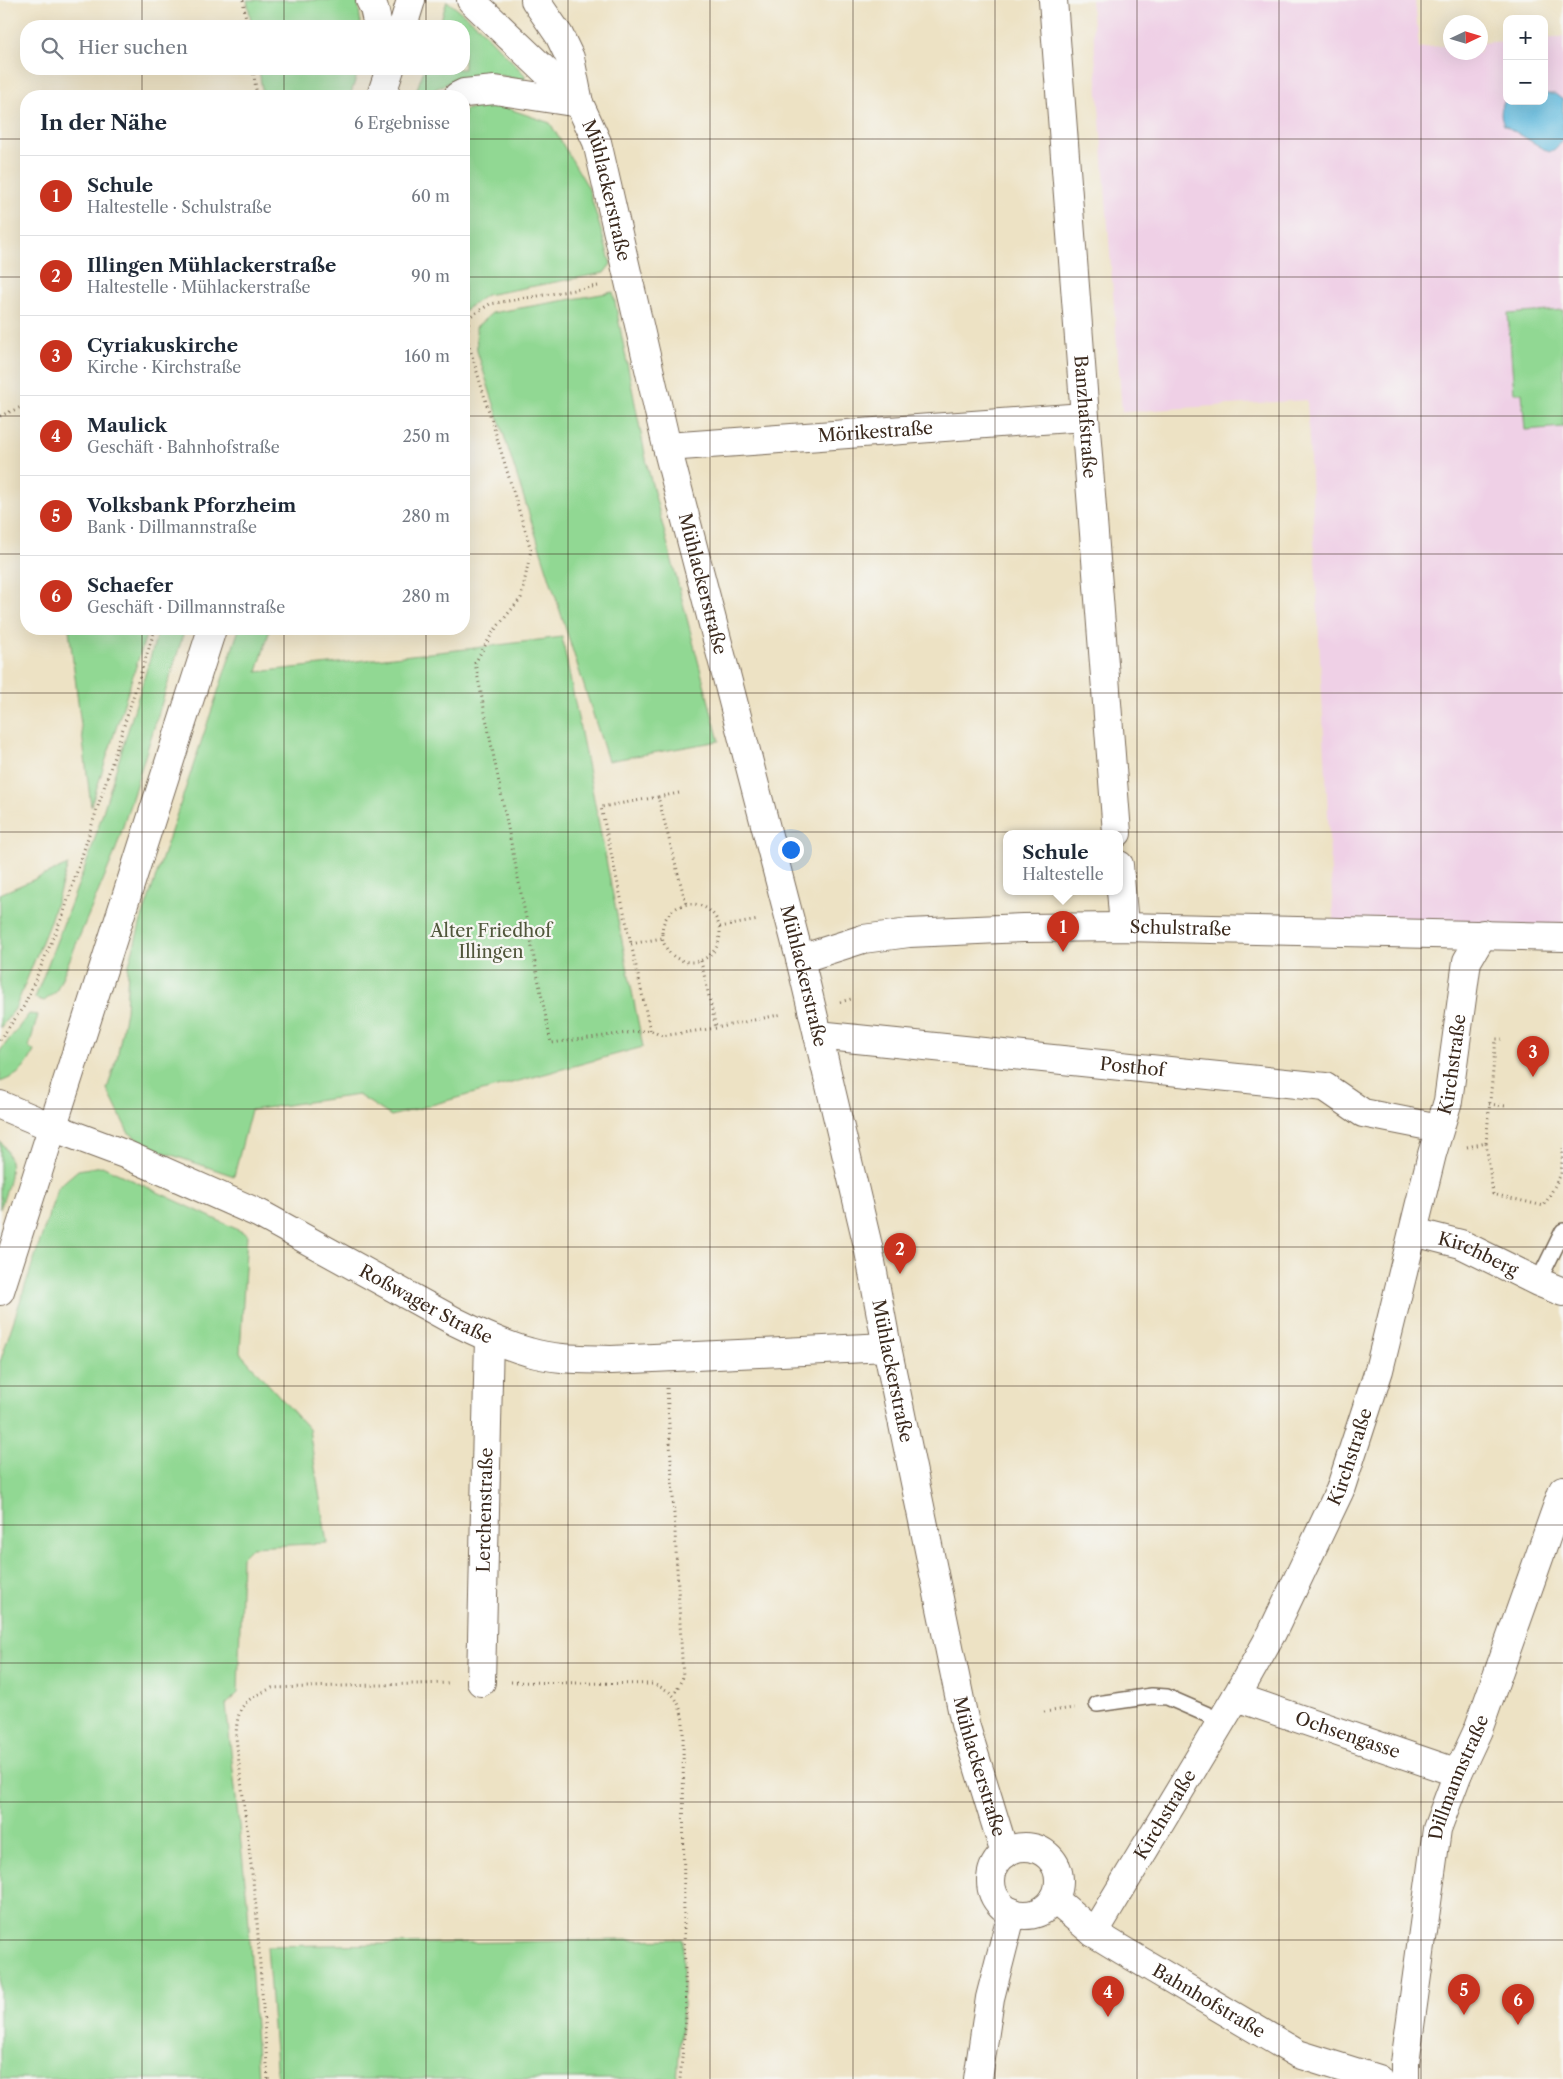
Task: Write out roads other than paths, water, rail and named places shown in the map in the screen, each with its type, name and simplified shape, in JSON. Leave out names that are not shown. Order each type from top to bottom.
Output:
[{"type":"street","points":[[370,0],[377,20]]},
{"type":"street","points":[[405,20],[411,0]]},
{"type":"street","name":"Mühlackerstraße","points":[[470,0],[579,103]]},
{"type":"street","name":"Mühlackerstraße","points":[[535,0],[559,35],[570,58],[579,103],[597,142],[668,447],[789,915],[868,1246],[965,1724],[1005,1854]]},
{"type":"street","name":"Banzhafstraße","points":[[1053,0],[1117,830]]},
{"type":"street","points":[[470,92],[495,90],[579,103]]},
{"type":"street","name":"Mörikestraße","points":[[668,447],[1084,417]]},
{"type":"street","points":[[0,1291],[210,635]]},
{"type":"street","points":[[1121,895],[1124,927]]},
{"type":"street","name":"Schulstraße","points":[[800,959],[862,939],[910,933],[996,928],[1124,927],[1563,937]]},
{"type":"street","name":"Kirchstraße","points":[[1094,1932],[1222,1721],[1272,1633],[1340,1490],[1380,1370],[1432,1154],[1448,1101],[1467,961],[1483,934]]},
{"type":"street","name":"Posthof","points":[[818,1035],[1325,1087],[1363,1113],[1439,1128]]},
{"type":"street","name":"Roßwager Straße","points":[[0,1105],[127,1155],[260,1214],[456,1322],[489,1338],[530,1353],[571,1359],[611,1360],[887,1347]]},
{"type":"street","name":"Kirchberg","points":[[1414,1232],[1461,1244],[1551,1287]]},
{"type":"street","name":"Lerchenstraße","points":[[481,1682],[489,1338]]},
{"type":"street","name":"Dillmannstraße","points":[[1406,2079],[1405,2063],[1437,1829],[1458,1773],[1478,1730],[1563,1490]]},
{"type":"street","name":"Ochsengasse","points":[[1236,1697],[1458,1773]]},
{"type":"street","points":[[1022,1847],[1036,1848],[1048,1855],[1056,1866],[1060,1879],[1058,1892],[1054,1900],[1040,1912],[1028,1916],[1012,1912],[1003,1907],[994,1897],[991,1884],[992,1871],[999,1859],[1005,1854],[1022,1847]]},
{"type":"street","name":"Bahnhofstraße","points":[[1054,1900],[1094,1932],[1298,2054],[1378,2079]]},
{"type":"street","points":[[978,2079],[990,1998],[1012,1912]]},
{"type":"lane","name":"Kirchberg","points":[[1551,1287],[1563,1231]]},
{"type":"lane","points":[[1097,1704],[1152,1696],[1166,1696],[1222,1721]]},
{"type":"water","points":[[1548,94],[1555,94],[1563,100],[1563,140],[1555,149],[1549,152],[1504,125],[1501,114],[1503,104],[1548,105]]},
{"type":"place","name":"Schule","points":[[1063,952]]},
{"type":"place","name":"Cyriakuskirche","points":[[1533,1077]]},
{"type":"place","name":"Illingen Mühlackerstraße","points":[[900,1274]]},
{"type":"place","name":"Volksbank Pforzheim","points":[[1464,2015]]},
{"type":"place","name":"Maulick","points":[[1108,2017]]},
{"type":"place","name":"Schaefer","points":[[1518,2025]]},
{"type":"park label","name":"Alter Friedhof Illingen","points":[[491,941]]}]
